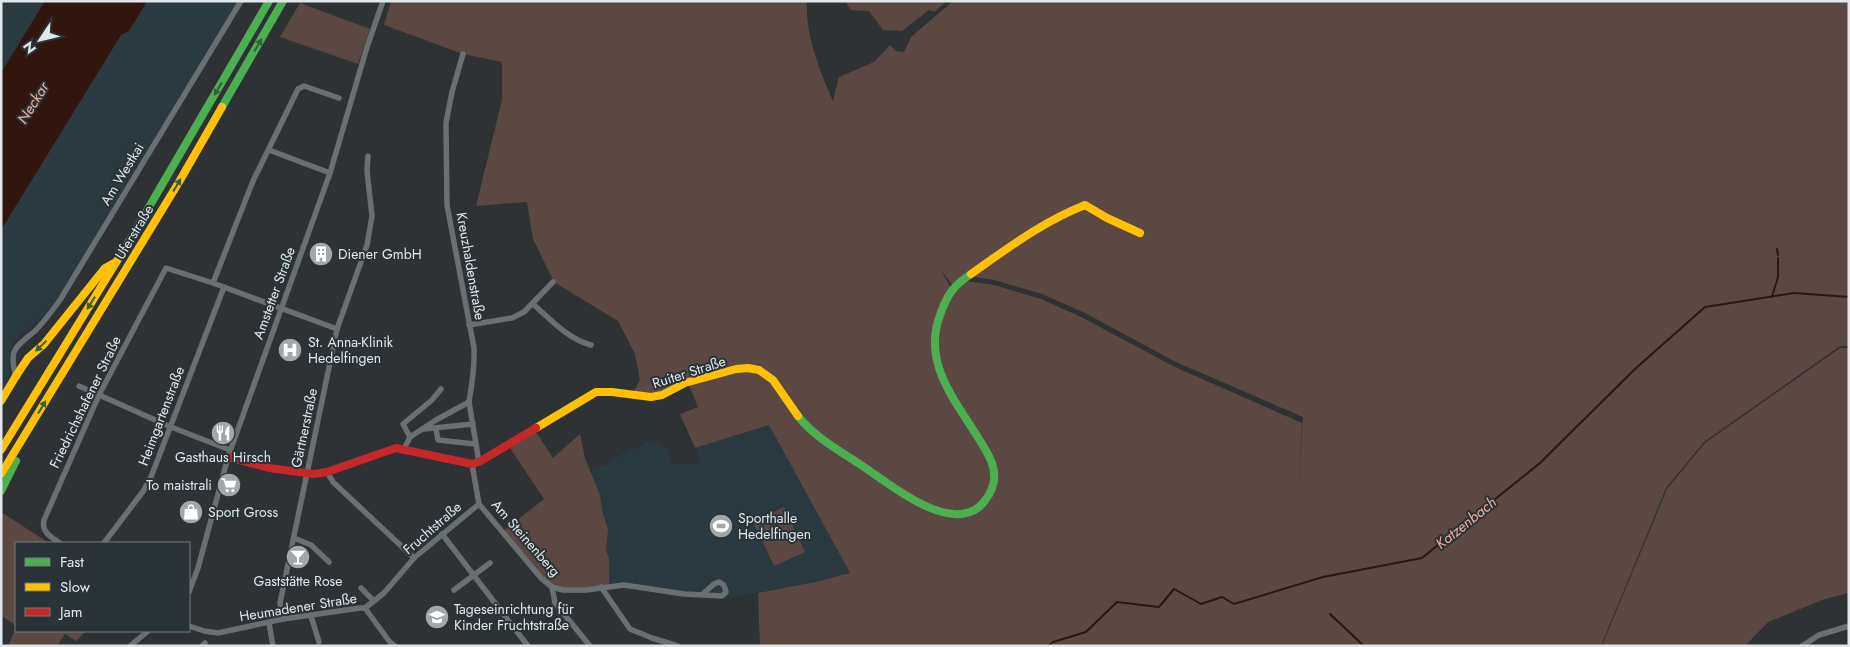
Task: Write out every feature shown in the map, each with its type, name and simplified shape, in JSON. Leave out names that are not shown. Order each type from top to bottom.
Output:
[{"type":"main road","name":"Uferstraße","points":[[1,450],[117,262],[269,1]]},
{"type":"main road","name":"Uferstraße","points":[[1,474],[165,205],[283,1]]},
{"type":"main road","name":"Ruiter Straße","points":[[475,463],[596,392],[604,391],[646,398],[660,396],[688,382],[737,369],[749,368],[758,369],[774,381],[806,426],[830,445],[910,498],[938,510],[957,514],[967,513],[977,509],[986,500],[992,488],[995,475],[989,454],[959,409],[946,383],[934,347],[935,331],[954,287],[1030,230],[1068,211],[1085,205],[1107,218],[1140,233]]},
{"type":"main road","points":[[1,400],[28,358],[44,344],[105,268],[117,262]]},
{"type":"main road","points":[[229,454],[269,468],[308,473],[327,472],[396,448],[475,463]]},
{"type":"main road","points":[[1,491],[17,460],[16,449]]},
{"type":"street","name":"Am Westkai","points":[[14,350],[19,343],[42,323],[60,300],[241,1]]},
{"type":"street","name":"Amstetter Straße","points":[[190,589],[198,568],[229,454],[330,174],[366,48],[383,1]]},
{"type":"street","name":"Kreuzhaldenstraße","points":[[463,54],[446,122],[447,205],[475,362],[469,402],[473,424]]},
{"type":"street","points":[[337,329],[212,282],[242,206],[298,89],[304,86],[338,98]]},
{"type":"street","points":[[269,150],[330,174]]},
{"type":"street","name":"Gärtnerstraße","points":[[283,619],[280,603],[337,329],[367,245],[371,224],[372,216],[367,171],[368,156]]},
{"type":"street","name":"Friedrichshafener Straße","points":[[59,542],[45,531],[42,525],[99,395],[166,268],[212,282]]},
{"type":"street","points":[[469,325],[512,318],[524,312],[553,282]]},
{"type":"street","name":"Heimgartenstraße","points":[[105,542],[144,490],[171,427],[224,287]]},
{"type":"street","points":[[533,304],[578,342],[591,345]]},
{"type":"street","points":[[14,350],[23,357],[28,358]]},
{"type":"street","points":[[14,350],[13,366],[16,376]]},
{"type":"street","points":[[79,386],[229,454]]},
{"type":"street","points":[[410,437],[402,424],[432,400],[441,390]]},
{"type":"street","points":[[404,449],[410,437],[469,402]]},
{"type":"street","points":[[424,429],[473,424]]},
{"type":"street","name":"Fruchtstraße","points":[[365,608],[384,593],[414,558],[479,504],[473,424]]},
{"type":"street","points":[[436,429],[438,440],[475,444]]},
{"type":"street","points":[[327,472],[333,482],[414,558]]},
{"type":"street","name":"Am Steinenberg","points":[[479,504],[541,578],[552,587],[573,590],[624,585],[661,591],[703,594]]},
{"type":"street","points":[[442,534],[528,646]]},
{"type":"street","points":[[294,538],[311,545],[329,562]]},
{"type":"street","points":[[454,590],[490,563]]},
{"type":"street","points":[[552,587],[555,603],[590,646]]},
{"type":"street","points":[[601,587],[630,629],[678,646]]},
{"type":"street","points":[[361,588],[374,601]]},
{"type":"street","name":"Heumadener Straße","points":[[190,626],[218,633],[283,619],[365,608],[392,645]]},
{"type":"street","points":[[311,616],[319,642]]},
{"type":"street","points":[[269,623],[273,646]]},
{"type":"street","points":[[1802,646],[1819,635],[1849,626]]},
{"type":"street","points":[[130,646],[147,632]]},
{"type":"shaded area","points":[[1,1],[45,1],[1,73]]},
{"type":"shaded area","points":[[147,1],[238,1],[62,292],[44,315],[19,336],[12,345],[9,359],[9,379],[1,392],[1,230],[121,35],[129,31]]},
{"type":"shaded area","points":[[391,1],[807,1],[808,26],[811,39],[823,78],[833,101],[839,77],[874,62],[890,45],[896,51],[904,52],[911,37],[953,1],[1849,1],[1849,346],[1840,346],[1704,442],[1666,488],[1601,646],[760,646],[758,593],[850,573],[769,425],[695,448],[680,414],[698,407],[688,383],[660,396],[631,397],[640,380],[635,354],[618,321],[554,282],[533,239],[527,202],[476,206],[502,100],[502,62],[463,54],[384,25]],"holes":[[[940,269],[954,287],[969,276],[994,280],[1042,294],[1085,313],[1176,362],[1303,417],[1298,493],[1302,423],[1175,367],[1081,317],[1041,299],[994,285],[966,281],[954,293]]]},
{"type":"shaded area","points":[[845,1],[947,1],[934,12],[929,10],[902,31],[883,30],[869,11],[851,10]]},
{"type":"shaded area","points":[[300,3],[370,29],[358,64],[280,37]]},
{"type":"shaded area","points":[[1840,348],[1849,348],[1849,593],[1825,599],[1768,622],[1745,646],[1602,646],[1667,489],[1705,443]]},
{"type":"shaded area","points":[[769,425],[850,573],[780,589],[733,597],[609,586],[609,558],[606,552],[608,529],[600,495],[591,476],[593,469],[605,466],[622,454],[649,441],[668,449],[671,464],[701,463],[695,448]]},
{"type":"shaded area","points":[[536,432],[553,458],[580,434],[585,458],[600,495],[608,529],[606,551],[609,558],[609,586],[586,590],[552,587],[502,532],[544,499],[510,448]]},
{"type":"shaded area","points":[[784,507],[805,552],[774,566],[753,522]]},
{"type":"shaded area","points":[[1,512],[47,542],[15,542],[15,625],[1,615]]},
{"type":"shaded area","points":[[15,630],[15,632],[85,632],[76,641],[65,634],[57,646],[8,646]]},
{"type":"water","name":"Neckar","points":[[45,1],[147,1],[129,31],[121,35],[1,230],[1,73]]},
{"type":"waterway","points":[[1777,249],[1778,255]]},
{"type":"waterway","points":[[1772,297],[1778,277],[1778,258]]},
{"type":"waterway","name":"Katzenbach","points":[[1048,646],[1053,642],[1086,632],[1117,602],[1159,607],[1174,589],[1201,604],[1222,597],[1234,604],[1323,577],[1422,558],[1540,463],[1635,369],[1705,307],[1794,293],[1849,297]]},
{"type":"waterway","points":[[1330,614],[1364,646]]},
{"type":"traffic: fast","points":[[131,238],[269,1]]},
{"type":"traffic: fast","points":[[222,107],[283,1]]},
{"type":"traffic: fast","points":[[798,416],[812,431],[829,444],[920,503],[951,514],[966,513],[979,507],[987,498],[993,485],[994,470],[985,449],[951,395],[938,365],[935,349],[936,333],[945,302],[955,287],[971,274]]},
{"type":"traffic: fast","points":[[1,491],[16,461]]},
{"type":"traffic: slow","points":[[1,474],[179,182],[222,107]]},
{"type":"traffic: slow","points":[[971,274],[1040,227],[1085,205],[1107,218],[1140,233]]},
{"type":"traffic: slow","points":[[1,450],[131,238]]},
{"type":"traffic: slow","points":[[16,376],[28,358],[44,344],[105,268],[116,262]]},
{"type":"traffic: slow","points":[[536,428],[596,392],[651,397],[662,395],[685,383],[736,369],[748,368],[759,370],[773,380],[798,416]]},
{"type":"traffic: slow","points":[[1,401],[16,376]]},
{"type":"traffic: jam","points":[[228,457],[269,468],[314,474],[327,472],[396,448],[472,464],[479,462],[536,428]]},
{"type":"place","name":"Diener GmbH","points":[[321,254]]},
{"type":"place","name":"St. Anna-Klinik Hedelfingen","points":[[290,350]]},
{"type":"place","name":"Gasthaus Hirsch","points":[[223,433]]},
{"type":"place","name":"To maistrali","points":[[229,485]]},
{"type":"place","name":"Sport Gross","points":[[191,512]]},
{"type":"place","name":"Sporthalle Hedelfingen","points":[[721,526]]},
{"type":"place","name":"Gaststätte Rose","points":[[298,557]]},
{"type":"place","name":"Tageseinrichtung für Kinder Fruchtstraße","points":[[437,617]]}]
